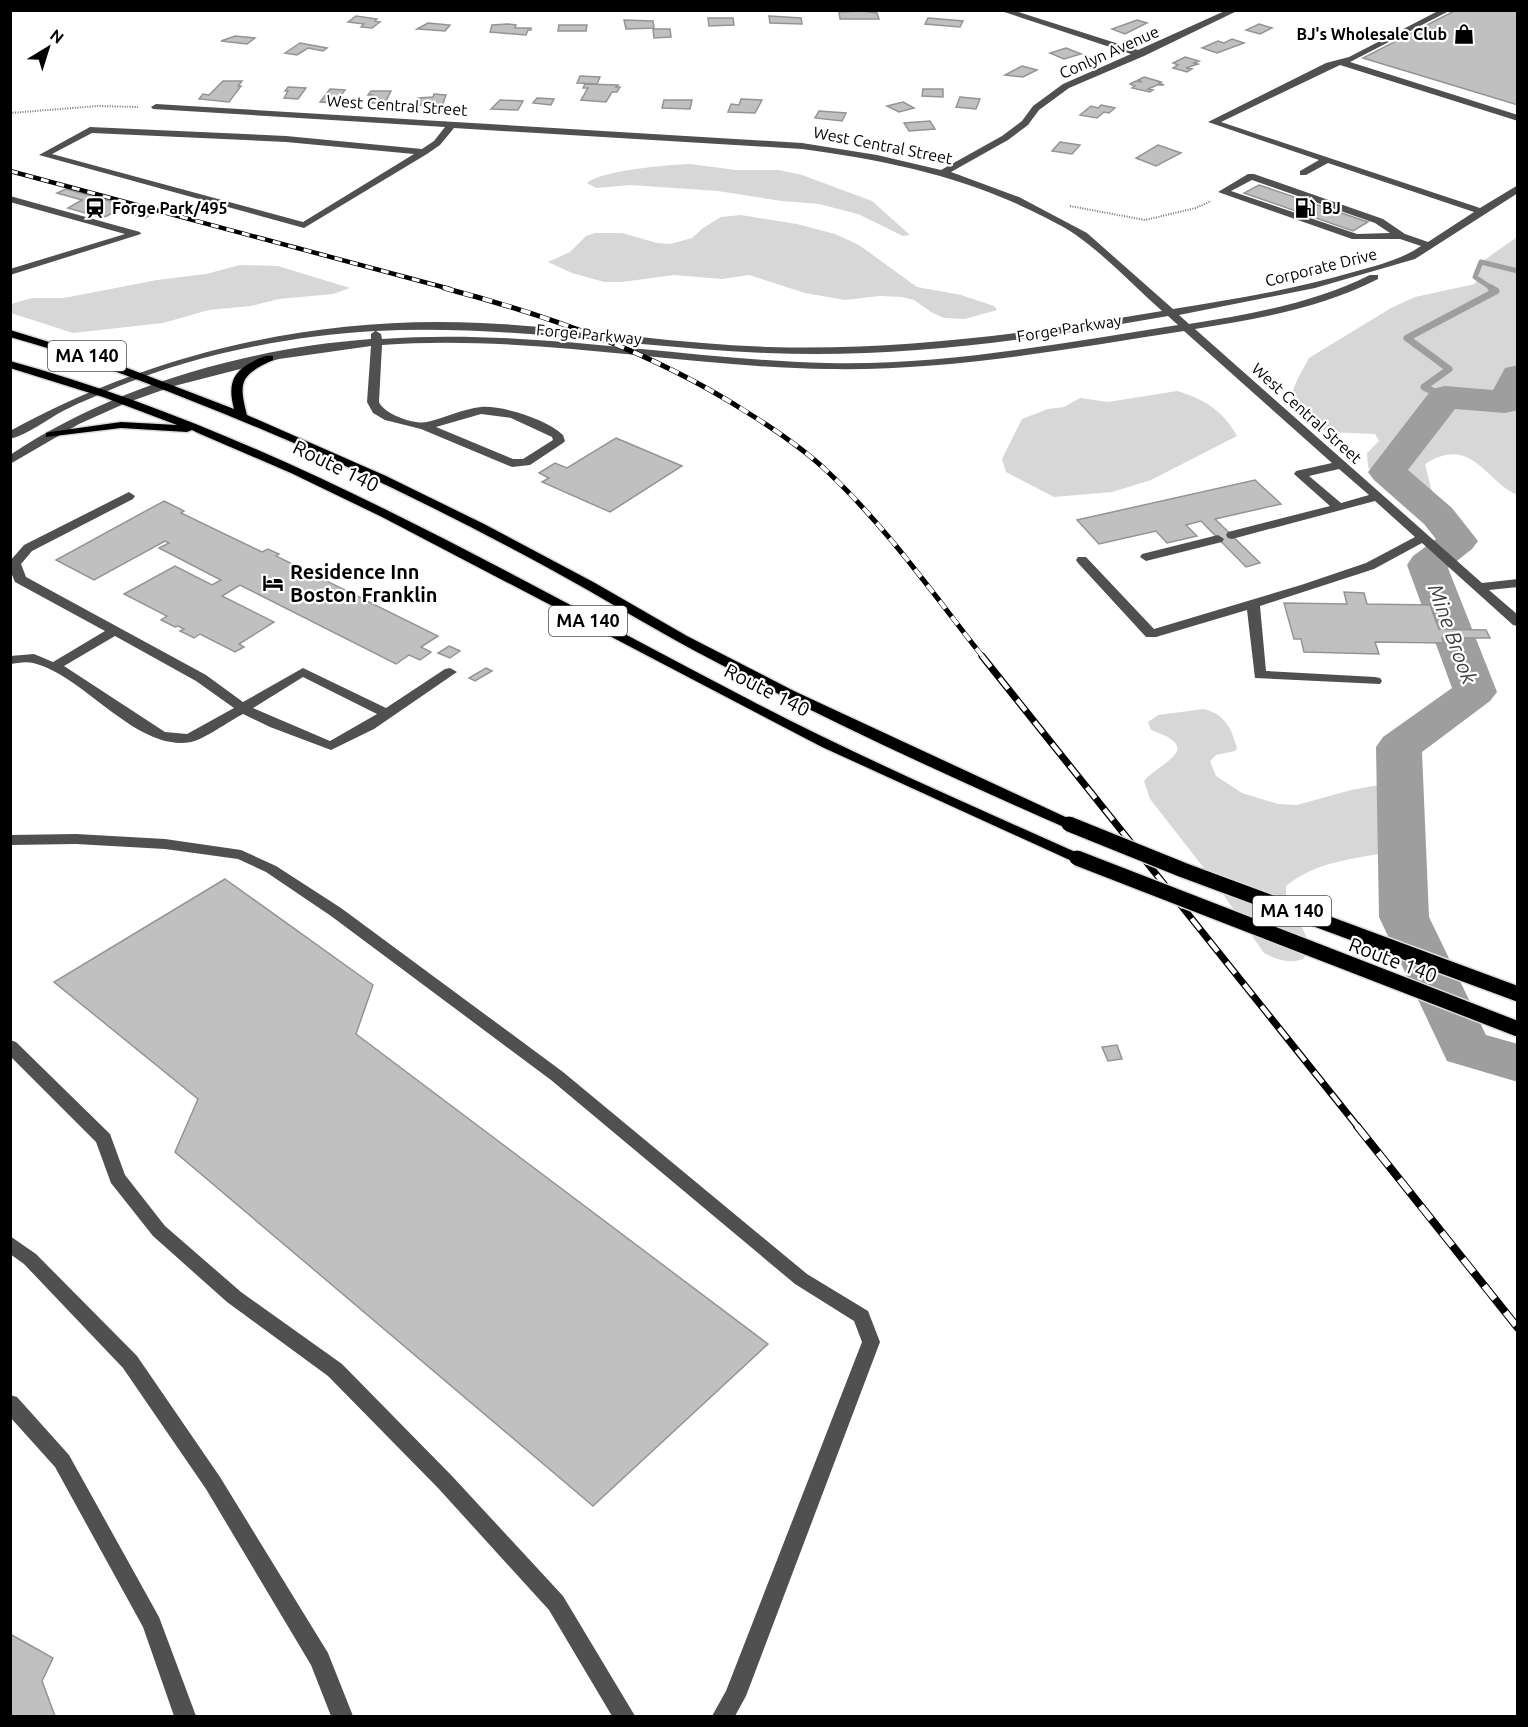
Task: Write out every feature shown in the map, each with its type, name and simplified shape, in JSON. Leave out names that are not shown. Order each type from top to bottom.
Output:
[{"type":"main road","name":"Route 140","points":[[10,333],[71,350],[305,442],[399,486],[576,577],[696,646],[797,698],[901,749],[1069,824],[1183,870],[1518,994]]},
{"type":"main road","points":[[241,415],[235,393],[236,378],[245,369],[269,358]]},
{"type":"main road","name":"Route 140","points":[[10,364],[124,399],[211,432],[359,500],[746,704],[885,773],[1077,858],[1453,1006],[1518,1029]]},
{"type":"main road","points":[[50,435],[121,425],[211,432]]},
{"type":"street","points":[[1002,10],[1141,54]]},
{"type":"street","name":"Conlyn Avenue","points":[[944,172],[1005,138],[1024,123],[1036,108],[1066,86],[1235,10]]},
{"type":"street","points":[[1448,10],[1352,60],[1329,65],[1213,122],[1480,211]]},
{"type":"street","points":[[1340,62],[1518,118]]},
{"type":"street","name":"West Central Street","points":[[156,107],[802,146],[868,155],[944,172],[984,185],[1073,229],[1518,622]]},
{"type":"street","points":[[424,152],[286,138],[90,130],[44,155],[304,225],[424,152],[437,143],[451,125]]},
{"type":"street","points":[[1303,172],[1328,160]]},
{"type":"street","points":[[1401,236],[1356,237],[1223,192],[1251,176],[1379,221],[1401,236],[1428,245]]},
{"type":"street","points":[[1400,261],[1411,257],[1518,188]]},
{"type":"street","points":[[10,199],[136,234],[10,272]]},
{"type":"street","name":"Corporate Drive","points":[[1169,313],[1349,279],[1400,261]]},
{"type":"street","name":"Corporate Drive","points":[[1186,327],[1330,297],[1359,286],[1400,261]]},
{"type":"street","name":"Forge Parkway","points":[[10,436],[96,390],[138,376],[204,357],[269,342],[377,328],[476,326],[734,348],[807,351],[984,342],[1169,313]]},
{"type":"street","name":"Forge Parkway","points":[[10,461],[50,435],[124,399],[162,385],[269,358],[375,343],[422,340],[494,342],[760,364],[834,366],[907,364],[977,358],[1186,327]]},
{"type":"street","points":[[377,328],[373,402],[376,411],[389,418],[424,427],[512,463],[526,462],[559,441],[557,435],[537,424],[489,410],[469,413],[424,427]]},
{"type":"street","points":[[1339,507],[1300,474],[1340,465]]},
{"type":"street","points":[[129,496],[28,548],[15,564],[20,579],[201,678],[243,708],[331,746],[387,714],[450,672]]},
{"type":"street","points":[[1232,535],[1377,497]]},
{"type":"street","points":[[1082,560],[1151,634],[1370,566],[1423,538]]},
{"type":"street","points":[[1146,557],[1218,539]]},
{"type":"street","points":[[1478,587],[1518,584]]},
{"type":"street","points":[[1253,604],[1260,675],[1375,681]]},
{"type":"street","points":[[54,667],[115,632]]},
{"type":"street","points":[[10,660],[34,658],[68,673],[105,701],[162,736],[189,738],[303,672],[387,714]]},
{"type":"street","points":[[10,840],[76,839],[165,844],[241,855],[271,869],[336,912],[557,1076],[801,1279],[861,1316],[871,1342],[735,1696],[723,1716]]},
{"type":"street","points":[[10,1046],[104,1139],[117,1179],[159,1231],[234,1297],[335,1371],[446,1482],[556,1603],[624,1716]]},
{"type":"street","points":[[10,1244],[30,1259],[129,1362],[213,1483],[320,1660],[342,1716]]},
{"type":"street","points":[[10,1403],[62,1461],[152,1624],[185,1716]]},
{"type":"path","points":[[10,113],[98,106],[156,107]]},
{"type":"path","points":[[1065,205],[1145,220],[1215,201]]},
{"type":"shaded area","points":[[690,164],[736,170],[779,170],[802,175],[872,201],[910,235],[903,236],[858,214],[819,204],[718,191],[630,185],[596,188],[587,183],[595,178],[620,172]]},
{"type":"shaded area","points":[[741,215],[797,224],[835,234],[859,245],[917,287],[961,295],[994,306],[997,310],[965,319],[944,318],[914,300],[902,297],[880,296],[845,300],[805,293],[749,275],[722,279],[674,275],[604,282],[572,273],[548,262],[570,252],[586,236],[595,233],[622,233],[657,243],[670,244],[692,238],[721,217]]},
{"type":"shaded area","points":[[1517,237],[1517,495],[1466,457],[1454,454],[1441,456],[1425,464],[1434,500],[1418,513],[1377,480],[1368,467],[1367,453],[1379,441],[1375,434],[1328,432],[1309,424],[1293,402],[1293,390],[1309,358],[1391,308],[1415,297],[1475,284],[1483,261]]},
{"type":"shaded area","points":[[240,265],[278,266],[350,288],[333,294],[279,299],[251,306],[209,310],[163,323],[73,333],[11,313],[11,304],[32,298],[64,298],[157,280],[206,274]]},
{"type":"shaded area","points":[[1177,391],[1212,407],[1226,420],[1237,436],[1151,480],[1112,492],[1054,497],[1006,472],[1002,459],[1022,419],[1048,409],[1064,407],[1080,398],[1108,402]]},
{"type":"shaded area","points":[[1204,709],[1223,719],[1237,748],[1235,751],[1216,755],[1210,761],[1216,776],[1242,793],[1278,804],[1297,805],[1351,790],[1407,780],[1407,820],[1398,851],[1325,865],[1298,877],[1286,886],[1286,895],[1311,946],[1303,959],[1283,960],[1264,953],[1211,877],[1150,799],[1144,781],[1168,761],[1177,749],[1176,743],[1151,730],[1148,722],[1158,715]]},
{"type":"building","name":"BJ's Wholesale Club","points":[[1456,10],[1518,10],[1518,105],[1363,58]]},
{"type":"building","points":[[839,12],[877,13],[879,19],[840,19]]},
{"type":"building","points":[[356,16],[377,19],[375,21],[380,22],[372,28],[361,27],[364,24],[348,22]]},
{"type":"building","points":[[769,16],[801,18],[802,24],[770,23]]},
{"type":"building","points":[[708,18],[733,18],[734,25],[709,26]]},
{"type":"building","points":[[928,18],[963,21],[960,27],[925,24]]},
{"type":"building","points":[[624,20],[653,21],[654,28],[626,29]]},
{"type":"building","points":[[1137,20],[1147,23],[1125,34],[1112,29]]},
{"type":"building","points":[[428,23],[450,25],[445,31],[417,29]]},
{"type":"building","points":[[1259,24],[1272,28],[1260,34],[1246,30]]},
{"type":"building","points":[[492,25],[516,25],[515,28],[531,28],[531,30],[528,30],[526,35],[490,32]]},
{"type":"building","points":[[559,25],[587,25],[586,31],[558,31]]},
{"type":"building","points":[[653,29],[670,29],[671,37],[654,38]]},
{"type":"building","points":[[235,36],[255,38],[247,44],[221,41]]},
{"type":"building","points":[[1232,39],[1244,43],[1217,53],[1202,48],[1218,41],[1224,43]]},
{"type":"building","points":[[300,43],[327,48],[323,51],[308,48],[297,55],[285,53]]},
{"type":"building","points":[[1066,48],[1081,54],[1064,59],[1050,53]]},
{"type":"building","points":[[1185,57],[1199,61],[1194,63],[1198,64],[1186,68],[1192,69],[1187,72],[1173,68],[1178,65],[1173,63]]},
{"type":"building","points":[[1022,66],[1037,70],[1023,77],[1005,75]]},
{"type":"building","points":[[580,76],[600,77],[597,84],[577,83]]},
{"type":"building","points":[[1144,77],[1164,85],[1148,89],[1153,90],[1150,92],[1132,88],[1135,86],[1130,84],[1136,81],[1142,82],[1138,80]]},
{"type":"building","points":[[223,81],[242,81],[229,102],[199,99],[203,94],[209,95]]},
{"type":"building","points":[[585,84],[618,85],[616,87],[620,87],[617,92],[612,92],[606,102],[581,100],[588,88],[583,88]]},
{"type":"building","points":[[288,87],[306,88],[298,99],[284,98]]},
{"type":"building","points":[[330,89],[345,90],[335,103],[320,102]]},
{"type":"building","points":[[923,89],[943,89],[943,97],[922,96]]},
{"type":"building","points":[[371,91],[391,91],[385,103],[369,103],[373,95],[368,95]]},
{"type":"building","points":[[434,94],[446,95],[442,106],[415,105],[418,98],[433,97]]},
{"type":"building","points":[[960,97],[980,99],[976,109],[956,107]]},
{"type":"building","points":[[537,98],[554,99],[551,105],[533,103]]},
{"type":"building","points":[[741,99],[762,100],[755,113],[728,112],[731,104],[739,105]]},
{"type":"building","points":[[500,100],[523,101],[518,110],[491,109]]},
{"type":"building","points":[[664,100],[692,100],[690,109],[662,108]]},
{"type":"building","points":[[903,102],[914,108],[899,112],[887,106]]},
{"type":"building","points":[[1101,105],[1115,108],[1109,113],[1104,112],[1097,118],[1080,115],[1091,106],[1098,108]]},
{"type":"building","points":[[819,111],[846,113],[842,121],[815,118]]},
{"type":"building","points":[[930,121],[935,129],[909,131],[904,123]]},
{"type":"building","points":[[1060,142],[1080,145],[1072,154],[1052,151]]},
{"type":"building","points":[[1158,145],[1181,153],[1156,166],[1136,158]]},
{"type":"building","points":[[1259,185],[1368,222],[1353,231],[1244,193]]},
{"type":"building","points":[[66,189],[154,213],[145,218],[118,210],[103,218],[68,208],[82,200],[57,193]]},
{"type":"building","points":[[616,438],[682,466],[610,512],[542,482],[549,478],[539,473],[555,463],[567,468]]},
{"type":"building","points":[[1255,480],[1281,504],[1215,519],[1260,563],[1246,567],[1201,521],[1186,525],[1197,536],[1167,543],[1156,531],[1099,544],[1077,520]]},
{"type":"building","name":"Residence Inn Boston Franklin","points":[[164,501],[184,511],[181,513],[262,552],[268,549],[279,554],[276,556],[438,636],[421,647],[431,652],[420,660],[409,655],[396,664],[240,585],[222,596],[274,622],[239,644],[244,647],[235,652],[200,634],[194,638],[180,631],[184,629],[161,620],[167,616],[124,594],[175,566],[212,585],[221,580],[159,548],[169,543],[165,541],[94,580],[56,560]]},
{"type":"building","points":[[1344,592],[1364,593],[1367,604],[1430,605],[1439,629],[1486,630],[1490,638],[1442,638],[1444,643],[1375,642],[1379,654],[1304,652],[1301,639],[1294,639],[1284,603],[1347,604]]},
{"type":"building","points":[[449,646],[460,651],[450,658],[438,653]]},
{"type":"building","points":[[486,668],[492,671],[475,681],[469,678]]},
{"type":"building","points":[[225,879],[373,985],[356,1034],[768,1344],[593,1506],[175,1152],[198,1099],[54,982]]},
{"type":"building","points":[[1117,1045],[1122,1059],[1108,1061],[1102,1047]]},
{"type":"building","points":[[10,1634],[53,1658],[42,1681],[55,1716],[10,1716]]},
{"type":"waterway","name":"Mine Brook","points":[[1493,289],[1475,277],[1481,262],[1518,271]]},
{"type":"waterway","name":"Mine Brook","points":[[1445,397],[1424,387],[1449,369],[1407,338],[1496,291],[1491,288]]},
{"type":"waterway","name":"Mine Brook","points":[[1518,376],[1505,402],[1445,397],[1387,472],[1438,516],[1458,541],[1427,565],[1475,692],[1399,747],[1404,917],[1466,1048],[1518,1063]]},
{"type":"railway","points":[[10,171],[450,289]]},
{"type":"railway","points":[[444,288],[523,311],[637,354],[710,390],[778,432],[819,464],[871,516],[983,657]]},
{"type":"railway","points":[[982,656],[1358,1127]]},
{"type":"railway","points":[[1357,1126],[1518,1328]]},
{"type":"place","name":"BJ's Wholesale Club","points":[[1464,34]]},
{"type":"place","name":"Forge Park/495","points":[[95,208]]},
{"type":"place","name":"BJ","points":[[1305,208]]},
{"type":"place","name":"Residence Inn Boston Franklin","points":[[273,583]]}]
